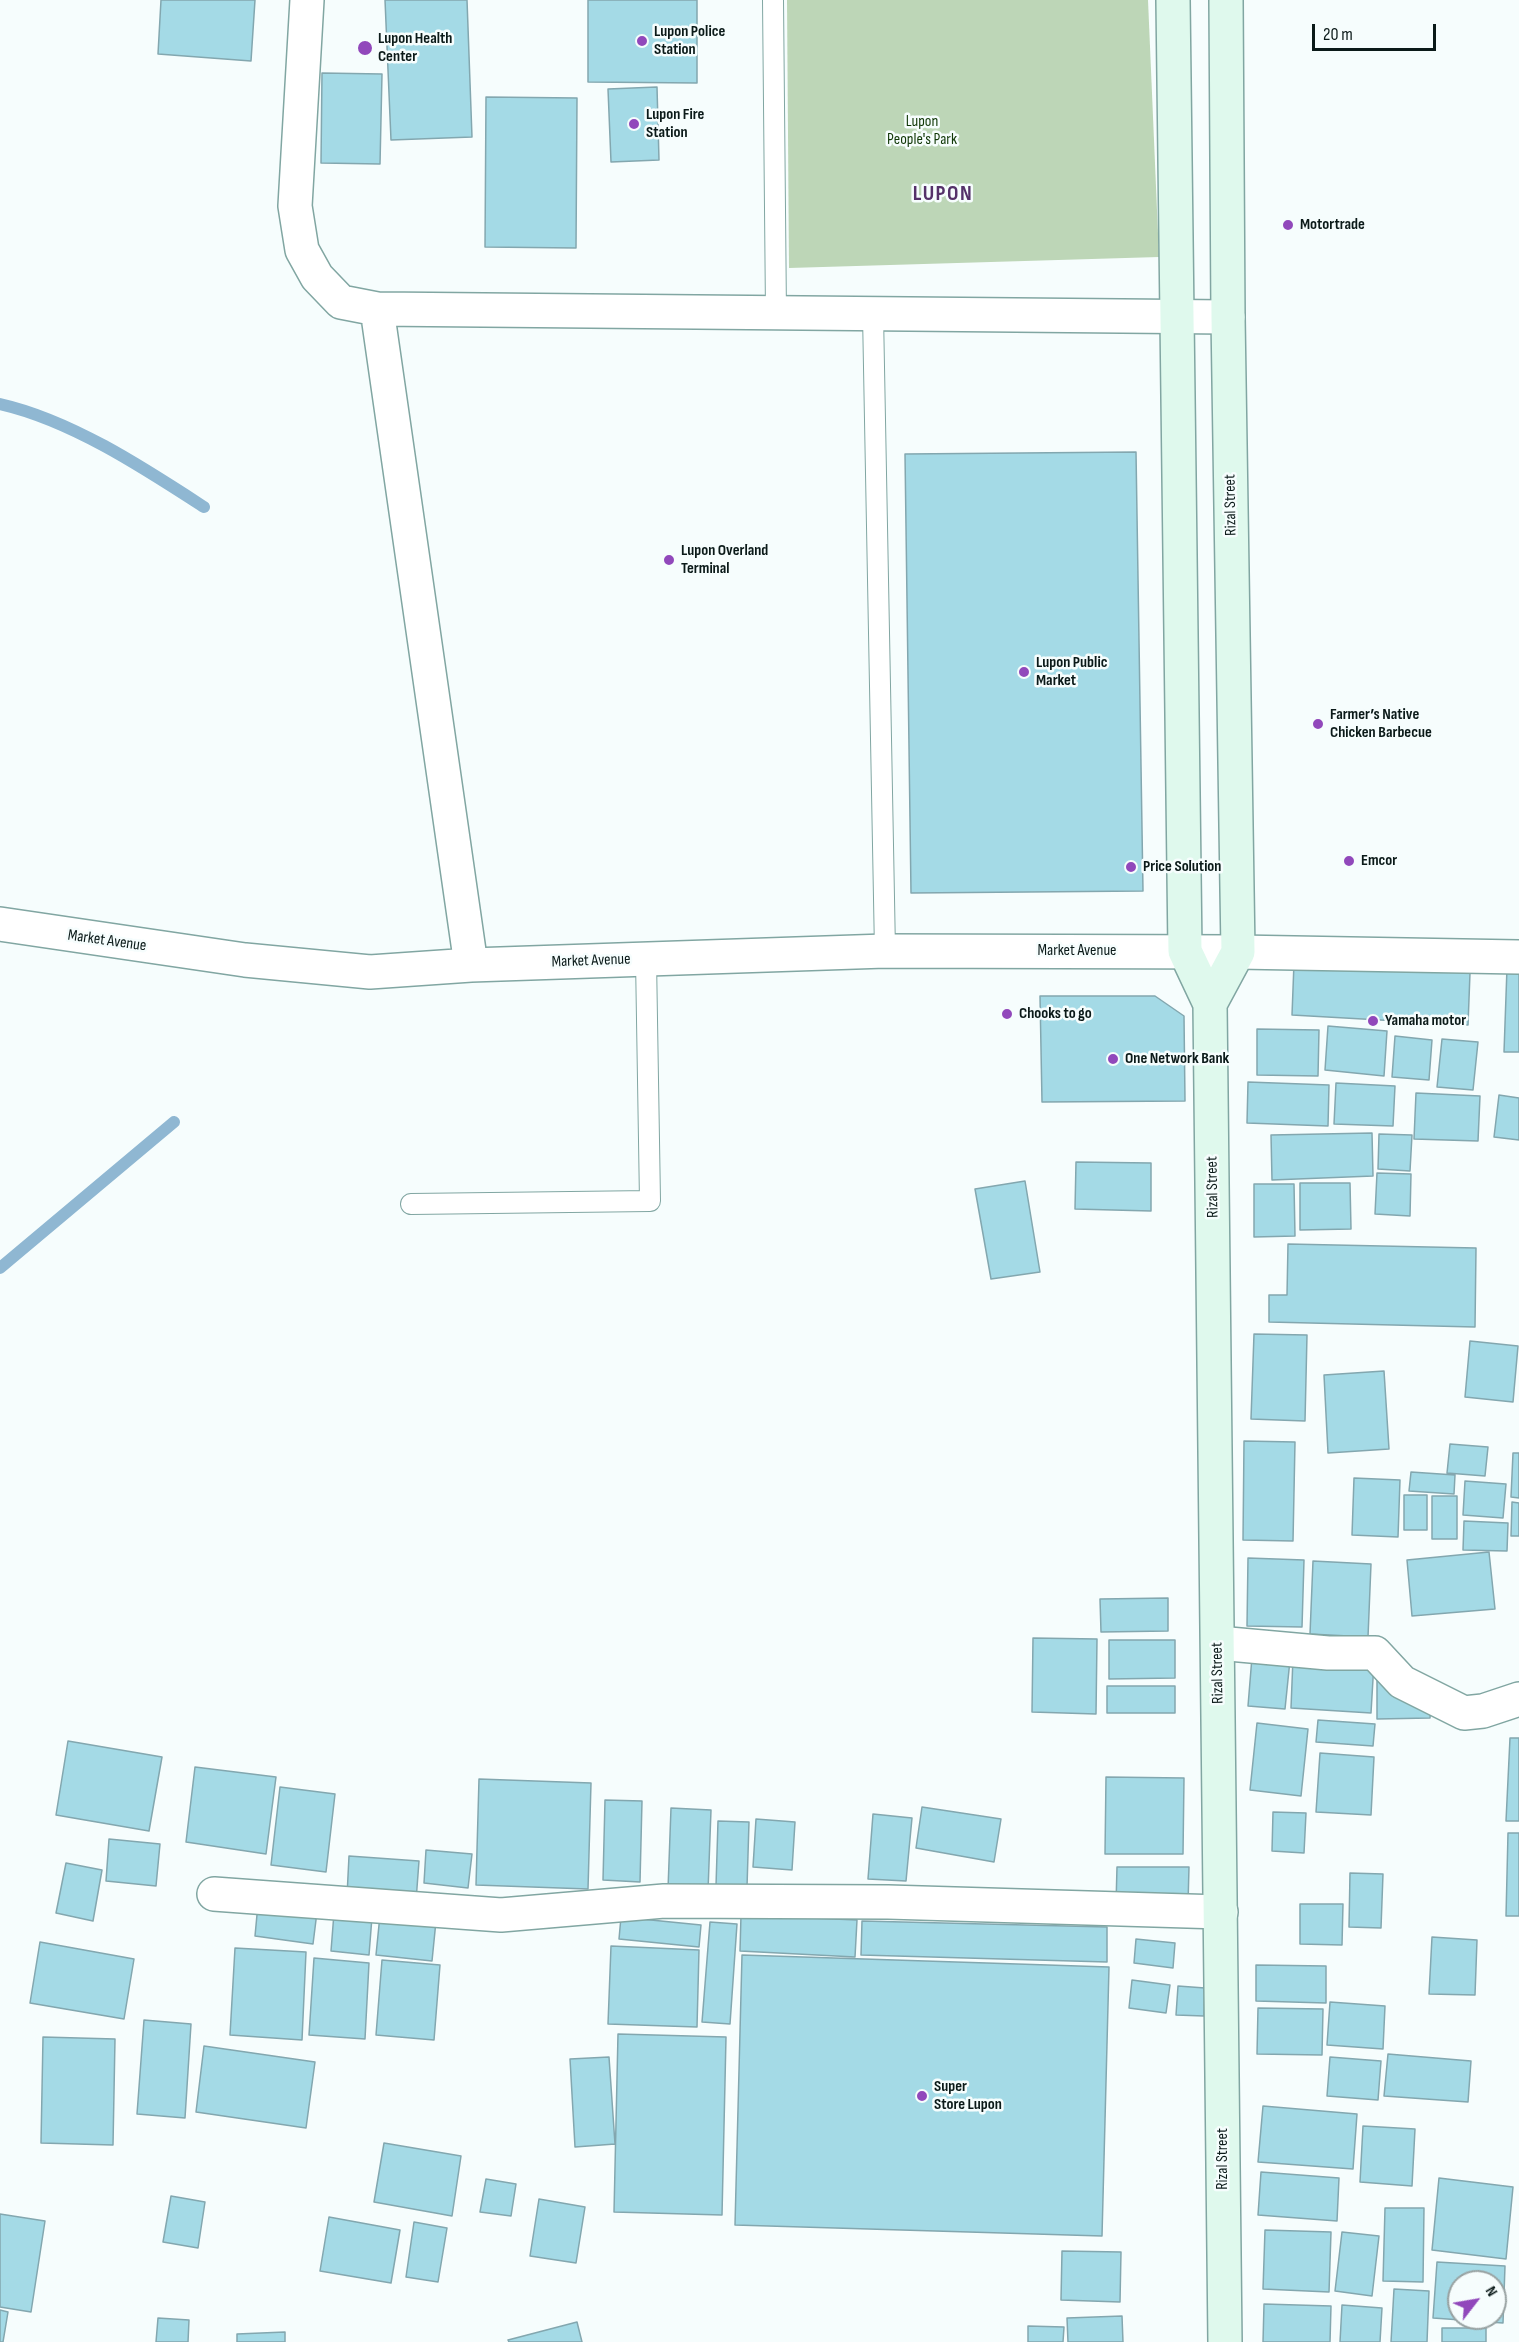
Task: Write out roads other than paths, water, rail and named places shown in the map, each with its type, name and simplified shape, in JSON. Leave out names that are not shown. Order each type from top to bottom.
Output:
[{"type":"street","points":[[307,0],[295,206],[302,250],[316,277],[341,302],[377,309],[1228,317]]},
{"type":"street","name":"Rizal Street","points":[[1173,0],[1185,951],[1210,1004],[1225,2342]]},
{"type":"street","name":"Rizal Street","points":[[1210,1004],[1238,951],[1228,317],[1226,0]]},
{"type":"street","points":[[377,309],[471,965]]},
{"type":"street","name":"Market Avenue","points":[[0,924],[245,960],[370,972],[471,965],[885,951],[1238,951],[1519,957]]},
{"type":"street","points":[[1218,1643],[1328,1653],[1375,1653],[1402,1682],[1464,1713],[1483,1711],[1519,1699]]},
{"type":"street","points":[[214,1894],[501,1915],[664,1901],[888,1902],[1221,1912]]},
{"type":"lane","points":[[773,0],[776,313]]},
{"type":"lane","points":[[873,314],[885,951]]},
{"type":"lane","points":[[411,1204],[650,1201],[646,959]]},
{"type":"waterway","points":[[0,404],[27,411],[80,433],[132,461],[204,507]]},
{"type":"waterway","points":[[0,1268],[174,1122]]},
{"type":"place","name":"Lupon Police Station","points":[[642,41]]},
{"type":"place","name":"Lupon Health Center","points":[[365,48]]},
{"type":"place","name":"Lupon Fire Station","points":[[634,124]]},
{"type":"place","name":"Motortrade","points":[[1288,225]]},
{"type":"place","name":"Lupon Overland Terminal","points":[[669,560]]},
{"type":"place","name":"Lupon Public Market","points":[[1024,672]]},
{"type":"place","name":"Farmer’s Native Chicken Barbecue","points":[[1318,724]]},
{"type":"place","name":"Emcor","points":[[1349,861]]},
{"type":"place","name":"Price Solution","points":[[1131,867]]},
{"type":"place","name":"Chooks to go","points":[[1007,1014]]},
{"type":"place","name":"Yamaha motor","points":[[1373,1021]]},
{"type":"place","name":"One Network Bank","points":[[1113,1059]]},
{"type":"place","name":"Super Store Lupon","points":[[922,2096]]},
{"type":"district","name":"LUPON","points":[[943,194]]},
{"type":"park label","name":"Lupon People's Park","points":[[922,131]]}]
